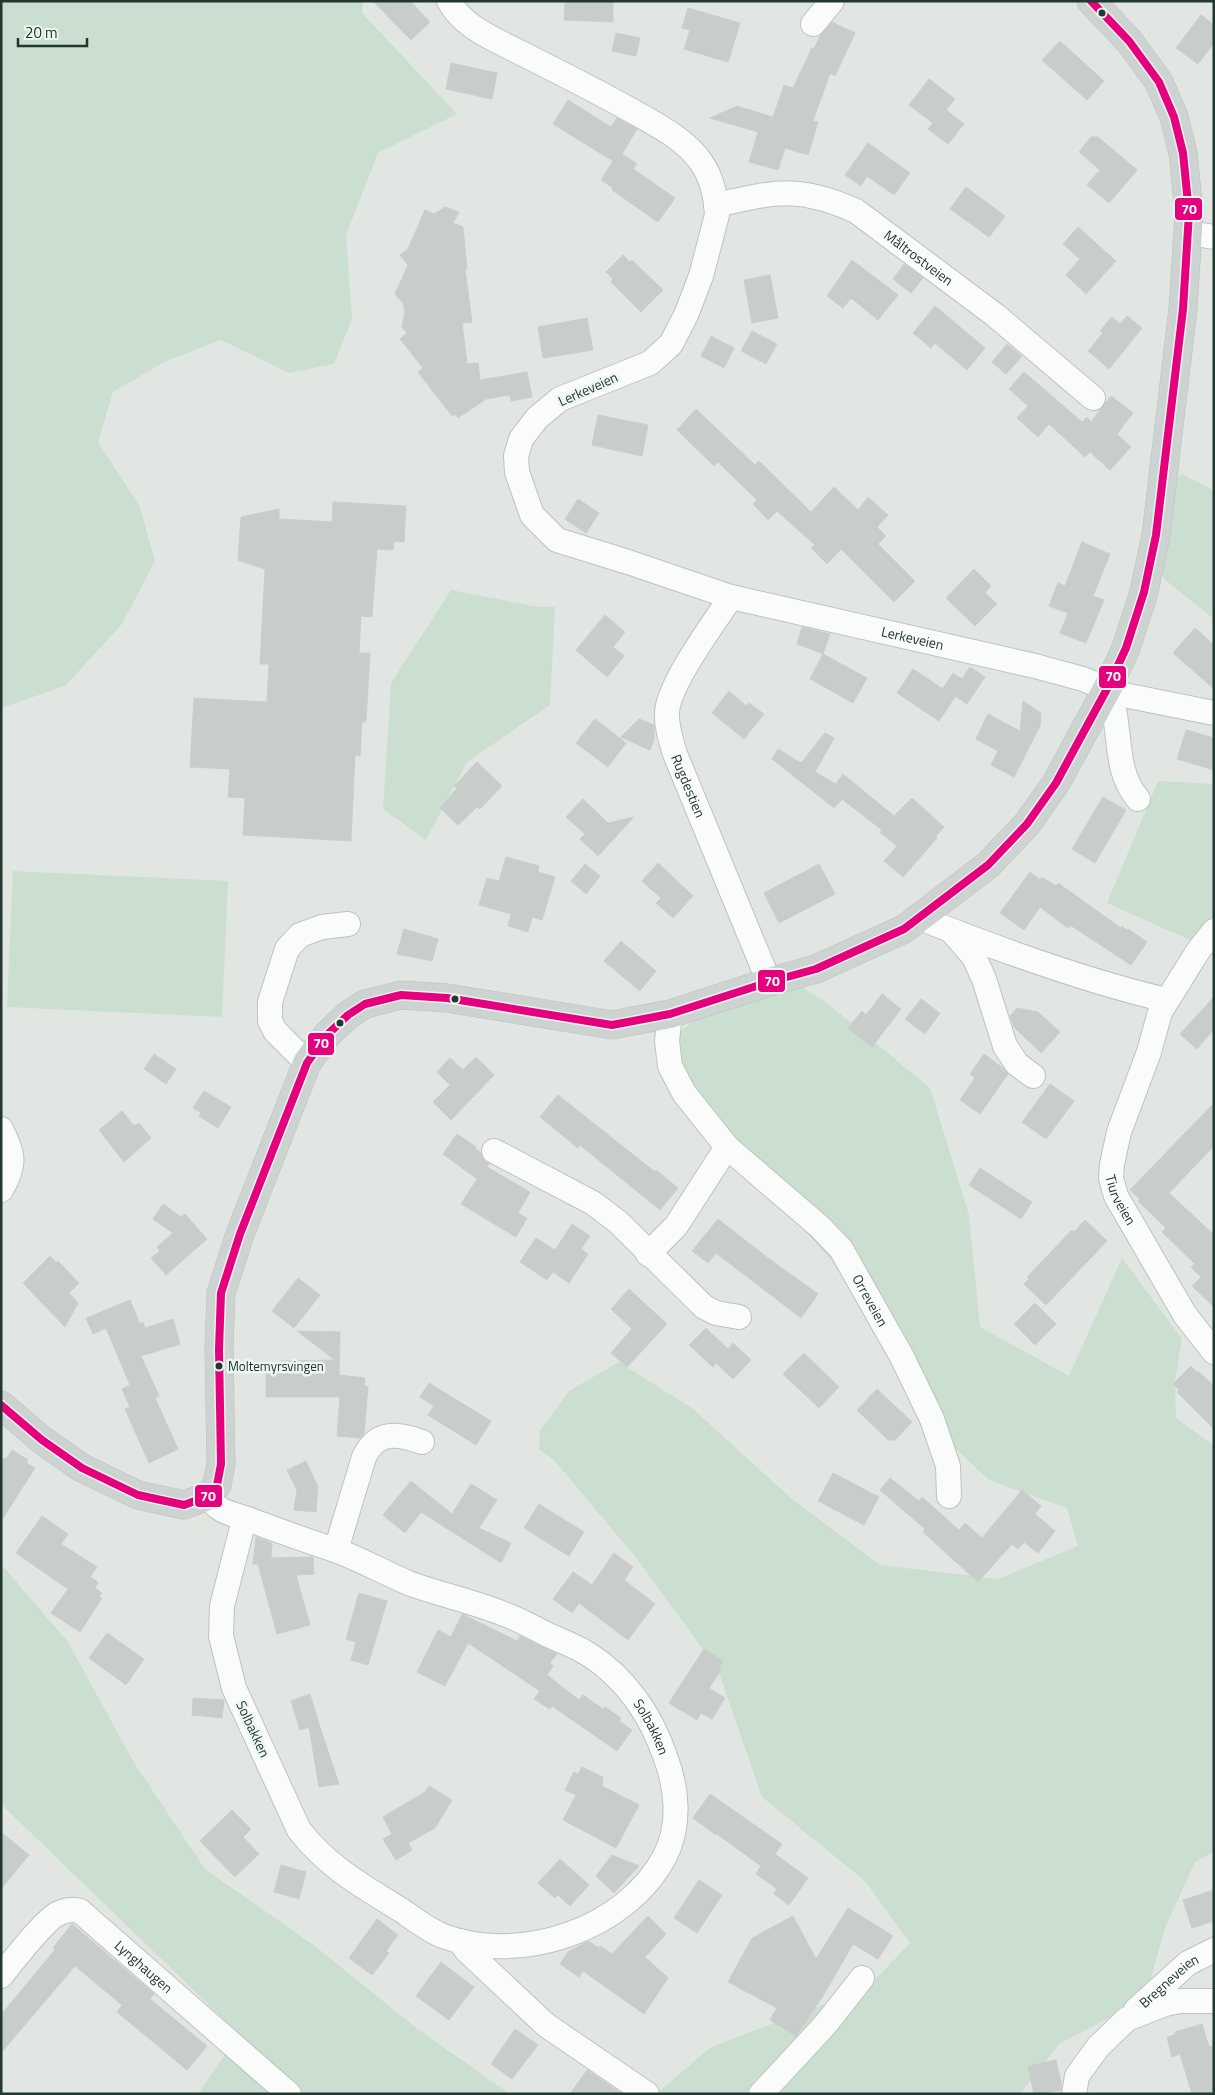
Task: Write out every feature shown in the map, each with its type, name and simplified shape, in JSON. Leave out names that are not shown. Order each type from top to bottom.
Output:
[{"type":"main road","points":[[1,1405],[42,1440],[82,1468],[138,1495],[184,1505],[208,1496],[217,1485],[221,1464],[218,1349],[221,1293],[240,1234],[307,1063],[327,1035],[348,1015],[366,1004],[401,995],[447,998],[612,1025],[670,1014],[816,969],[904,929],[988,865],[1027,824],[1056,783],[1107,689],[1126,648],[1144,592],[1156,535],[1183,309],[1201,235],[1190,213],[1183,153],[1174,117],[1158,82],[1130,41],[1091,1]]},
{"type":"street","name":"Lerkeveien","points":[[449,1],[464,20],[482,34],[604,95],[658,125],[685,145],[700,160],[711,178],[717,215],[701,276],[686,315],[670,344],[650,363],[560,399],[537,418],[521,440],[516,456],[517,472],[532,515],[557,540],[731,597],[1036,666],[1084,679],[1119,694],[1214,714]]},
{"type":"street","points":[[813,24],[832,1]]},
{"type":"street","name":"Måltrostveien","points":[[716,205],[769,194],[801,193],[832,200],[856,211],[995,315],[1093,398]]},
{"type":"street","name":"Rugdestien","points":[[731,597],[672,690],[667,711],[667,729],[675,754],[769,982]]},
{"type":"street","points":[[1107,689],[1116,713],[1120,760],[1129,789],[1138,799]]},
{"type":"street","points":[[920,918],[982,943],[1135,993],[1166,1000]]},
{"type":"street","points":[[307,1063],[275,1032],[270,1021],[270,1002],[287,949],[300,935],[322,927],[348,924]]},
{"type":"street","points":[[951,930],[974,957],[984,979],[1005,1046],[1017,1064],[1033,1076]]},
{"type":"street","name":"Tiurveien","points":[[1214,931],[1198,951],[1160,1012],[1149,1052],[1119,1132],[1112,1164],[1112,1178],[1116,1196],[1180,1307],[1208,1347],[1214,1352]]},
{"type":"street","name":"Orreveien","points":[[670,1014],[667,1041],[670,1066],[684,1093],[727,1147],[820,1227],[840,1249],[902,1357],[932,1419],[948,1466],[949,1496]]},
{"type":"street","points":[[1,1129],[13,1157],[11,1174],[1,1190]]},
{"type":"street","points":[[648,1254],[676,1226],[727,1147]]},
{"type":"street","points":[[494,1151],[593,1203],[618,1222],[648,1254],[704,1306],[716,1313],[739,1317]]},
{"type":"street","points":[[336,1550],[369,1446],[378,1438],[388,1436],[407,1436],[422,1442]]},
{"type":"street","name":"Solbakken","points":[[208,1496],[220,1509],[336,1550],[411,1584],[504,1614],[588,1654],[618,1679],[644,1709],[658,1736],[673,1777],[676,1808],[673,1836],[664,1857],[648,1880],[627,1901],[597,1922],[556,1939],[505,1947],[441,1935],[340,1872],[315,1850],[300,1830],[234,1688],[221,1636],[222,1606],[243,1524],[247,1519]]},
{"type":"street","name":"Lynghaugen","points":[[1,1976],[56,1915],[72,1909],[80,1911],[289,2094]]},
{"type":"street","points":[[460,1940],[466,1951],[546,2025],[647,2094]]},
{"type":"street","name":"Bregneveien","points":[[1074,2094],[1077,2076],[1098,2047],[1188,1963],[1214,1950]]},
{"type":"street","points":[[761,2094],[824,2025],[862,1978]]},
{"type":"street","name":"Bregneveien","points":[[1128,2019],[1165,2004],[1180,2001],[1214,2001]]},
{"type":"green space","points":[[1,1],[363,1],[362,13],[457,114],[378,153],[346,235],[352,319],[334,364],[289,373],[221,340],[166,361],[113,392],[98,442],[140,507],[155,561],[122,624],[65,686],[1,708]]},
{"type":"green space","points":[[1183,474],[1214,491],[1214,619],[1163,578],[1162,487]]},
{"type":"green space","points":[[451,590],[538,607],[555,607],[550,705],[467,762],[426,840],[383,809],[391,683]]},
{"type":"green space","points":[[1158,781],[1214,784],[1214,936],[1190,940],[1107,903]]},
{"type":"green space","points":[[13,871],[228,881],[222,1017],[7,1007]]},
{"type":"green space","points":[[768,966],[827,1003],[930,1088],[969,1215],[980,1327],[1069,1376],[1122,1258],[1182,1339],[1175,1380],[1176,1418],[1214,1446],[1214,1852],[1195,1862],[1165,1928],[1145,1999],[1059,2044],[1020,2094],[656,2094],[711,2047],[867,1988],[910,1943],[865,1881],[762,1797],[718,1670],[638,1560],[554,1460],[539,1449],[540,1431],[569,1391],[619,1362],[693,1409],[792,1499],[880,1565],[998,1579],[1078,1546],[1067,1508],[989,1480],[937,1431],[877,1311],[790,1214],[694,1122],[671,1038]]},
{"type":"green space","points":[[1,1564],[68,1642],[133,1761],[205,1869],[315,1946],[416,2028],[510,2094],[198,2094],[239,2034],[1,1804]]},
{"type":"building","points":[[373,1],[410,1],[430,22],[411,40]]},
{"type":"building","points":[[565,1],[613,1],[613,22],[564,20]]},
{"type":"building","points":[[688,8],[740,23],[728,62],[684,49],[690,30],[682,28]]},
{"type":"building","points":[[1201,15],[1214,25],[1214,43],[1198,64],[1176,48]]},
{"type":"building","points":[[832,22],[855,33],[835,76],[830,73],[813,121],[818,122],[808,155],[785,148],[778,170],[749,162],[758,132],[710,118],[737,106],[773,117],[784,85],[793,88],[812,48],[814,49],[821,34]]},
{"type":"building","points":[[616,33],[640,38],[636,56],[612,51]]},
{"type":"building","points":[[1060,41],[1104,81],[1087,100],[1042,60]]},
{"type":"building","points":[[451,63],[497,73],[492,99],[446,89]]},
{"type":"building","points":[[929,79],[955,99],[946,110],[964,124],[948,144],[928,129],[933,123],[909,105]]},
{"type":"building","points":[[568,100],[611,127],[617,118],[637,129],[622,154],[637,164],[633,169],[675,198],[658,222],[612,190],[613,188],[601,180],[613,161],[553,124]]},
{"type":"building","points":[[1091,137],[1098,137],[1137,170],[1109,203],[1087,185],[1100,170],[1079,152]]},
{"type":"building","points":[[868,143],[910,173],[894,195],[867,176],[861,186],[845,175]]},
{"type":"building","points":[[966,187],[1005,216],[989,237],[950,209]]},
{"type":"building","points":[[445,207],[459,212],[453,223],[463,227],[467,269],[465,269],[472,322],[462,323],[467,364],[478,363],[480,380],[527,372],[532,397],[511,401],[510,395],[486,399],[458,418],[455,414],[452,416],[418,372],[423,368],[400,339],[407,333],[402,327],[405,311],[403,303],[395,294],[408,265],[400,255],[408,249],[425,210],[434,214]]},
{"type":"building","points":[[1078,227],[1116,261],[1086,294],[1066,275],[1080,259],[1063,244]]},
{"type":"building","points":[[623,255],[630,262],[632,260],[663,290],[641,312],[611,282],[613,279],[606,272]]},
{"type":"building","points":[[852,260],[898,295],[878,320],[851,298],[843,308],[827,296]]},
{"type":"building","points":[[904,264],[923,278],[911,293],[893,279]]},
{"type":"building","points":[[770,275],[778,318],[752,323],[744,280]]},
{"type":"building","points":[[935,306],[985,348],[967,370],[935,343],[931,348],[913,333]]},
{"type":"building","points":[[1127,316],[1142,328],[1109,369],[1088,351],[1103,333],[1100,331],[1112,317],[1120,324]]},
{"type":"building","points":[[587,318],[593,350],[543,358],[538,327]]},
{"type":"building","points":[[752,331],[777,344],[766,364],[741,351]]},
{"type":"building","points":[[711,336],[734,348],[724,368],[701,356]]},
{"type":"building","points":[[1007,344],[1022,356],[1006,374],[992,362]]},
{"type":"building","points":[[1024,372],[1082,422],[1087,417],[1091,422],[1111,396],[1133,413],[1117,434],[1131,447],[1110,470],[1090,452],[1085,457],[1049,424],[1038,437],[1017,418],[1028,406],[1009,389]]},
{"type":"building","points":[[696,409],[755,465],[759,461],[811,512],[834,487],[858,510],[868,497],[888,515],[877,527],[886,536],[878,544],[915,581],[894,602],[841,549],[827,564],[811,548],[815,545],[777,511],[768,520],[753,504],[757,500],[718,462],[714,466],[677,430]]},
{"type":"building","points":[[598,415],[648,425],[642,456],[592,445]]},
{"type":"building","points":[[578,499],[599,513],[586,533],[565,519]]},
{"type":"building","points":[[333,502],[406,506],[404,542],[394,541],[393,550],[377,549],[372,617],[361,616],[359,653],[370,653],[366,722],[362,722],[360,756],[355,755],[351,841],[243,835],[245,798],[228,797],[230,769],[190,767],[194,698],[267,702],[269,664],[260,664],[265,569],[238,560],[241,517],[279,509],[279,519],[332,522]]},
{"type":"building","points":[[1082,542],[1110,554],[1093,596],[1104,600],[1086,643],[1060,633],[1068,613],[1049,606],[1058,583],[1065,586]]},
{"type":"building","points":[[974,569],[991,586],[985,593],[997,604],[975,626],[946,598]]},
{"type":"building","points":[[605,615],[625,632],[613,647],[624,656],[607,677],[576,650]]},
{"type":"building","points":[[802,627],[830,634],[823,654],[797,644]]},
{"type":"building","points":[[1195,628],[1214,645],[1214,689],[1173,653]]},
{"type":"building","points":[[823,654],[867,678],[853,703],[810,679]]},
{"type":"building","points":[[970,667],[985,677],[967,704],[943,688],[953,673],[962,679]]},
{"type":"building","points":[[913,669],[955,697],[939,721],[897,693]]},
{"type":"building","points":[[729,691],[746,706],[749,703],[764,714],[744,739],[712,713]]},
{"type":"building","points":[[1023,701],[1041,713],[1040,726],[1014,777],[991,765],[998,751],[976,739],[988,714],[1020,731]]},
{"type":"building","points":[[595,719],[626,743],[608,767],[576,743]]},
{"type":"building","points":[[639,719],[654,725],[654,740],[650,750],[621,737]]},
{"type":"building","points":[[1186,730],[1214,738],[1214,770],[1177,759]]},
{"type":"building","points":[[825,733],[834,738],[815,772],[836,784],[843,774],[894,816],[912,798],[944,827],[936,836],[937,838],[903,877],[884,861],[897,846],[880,832],[882,830],[842,799],[834,808],[772,759],[778,749],[801,763]]},
{"type":"building","points":[[477,762],[502,786],[480,809],[477,807],[458,825],[440,808],[457,788],[454,786]]},
{"type":"building","points":[[1103,797],[1126,810],[1095,863],[1072,849]]},
{"type":"building","points":[[583,799],[608,823],[634,817],[598,856],[580,839],[585,834],[566,817]]},
{"type":"building","points":[[506,857],[539,866],[538,872],[555,877],[542,920],[532,917],[528,932],[508,926],[511,914],[479,905],[487,878],[499,881]]},
{"type":"building","points":[[658,863],[693,896],[673,918],[656,903],[661,898],[642,881]]},
{"type":"building","points":[[585,864],[600,876],[586,894],[571,881]]},
{"type":"building","points":[[819,864],[835,894],[779,923],[764,893]]},
{"type":"building","points":[[1030,872],[1040,880],[1042,877],[1056,886],[1058,883],[1121,928],[1122,926],[1128,929],[1147,942],[1131,965],[1070,925],[1068,928],[1040,907],[1024,930],[1000,913]]},
{"type":"building","points":[[404,929],[438,939],[432,961],[397,954]]},
{"type":"building","points":[[621,941],[656,971],[640,991],[604,961]]},
{"type":"building","points":[[882,994],[901,1009],[872,1047],[848,1028],[862,1011],[866,1015]]},
{"type":"building","points":[[1214,997],[1214,1029],[1197,1049],[1180,1034]]},
{"type":"building","points":[[921,999],[940,1013],[925,1034],[905,1019]]},
{"type":"building","points":[[1017,1008],[1038,1012],[1060,1032],[1041,1053],[1014,1027],[1010,1016]]},
{"type":"building","points":[[154,1054],[176,1069],[166,1084],[144,1069]]},
{"type":"building","points":[[984,1054],[1008,1074],[980,1114],[960,1100],[975,1078],[970,1074]]},
{"type":"building","points":[[476,1057],[494,1075],[451,1120],[433,1102],[450,1085],[437,1072],[450,1058],[463,1070]]},
{"type":"building","points":[[1050,1084],[1074,1101],[1046,1139],[1022,1122]]},
{"type":"building","points":[[204,1091],[231,1107],[218,1128],[199,1116],[201,1113],[193,1108]]},
{"type":"building","points":[[558,1095],[678,1188],[660,1210],[580,1145],[578,1148],[540,1117]]},
{"type":"building","points":[[1214,1103],[1214,1146],[1169,1193],[1214,1235],[1214,1307],[1192,1286],[1201,1277],[1191,1267],[1195,1264],[1162,1232],[1166,1228],[1138,1201],[1140,1199],[1130,1190]]},
{"type":"building","points":[[122,1111],[134,1126],[139,1123],[151,1138],[124,1162],[99,1130]]},
{"type":"building","points":[[457,1134],[476,1147],[475,1149],[480,1152],[483,1159],[489,1164],[487,1167],[530,1192],[518,1213],[527,1218],[516,1237],[461,1204],[477,1179],[443,1154]]},
{"type":"building","points":[[980,1168],[1032,1202],[1021,1219],[969,1185]]},
{"type":"building","points":[[163,1204],[181,1217],[185,1214],[207,1239],[166,1275],[151,1258],[160,1251],[157,1247],[173,1233],[153,1219]]},
{"type":"building","points":[[718,1219],[818,1294],[801,1318],[716,1253],[708,1263],[692,1251]]},
{"type":"building","points":[[1085,1220],[1107,1241],[1046,1305],[1024,1284],[1029,1279],[1027,1277],[1072,1230],[1074,1232]]},
{"type":"building","points":[[572,1224],[590,1236],[581,1249],[588,1254],[569,1283],[553,1272],[547,1280],[520,1262],[536,1238],[555,1250]]},
{"type":"building","points":[[50,1256],[56,1263],[58,1261],[79,1283],[69,1293],[78,1303],[65,1327],[23,1283]]},
{"type":"building","points":[[298,1278],[320,1295],[294,1328],[272,1311]]},
{"type":"building","points":[[629,1289],[667,1324],[627,1367],[611,1353],[632,1329],[611,1309]]},
{"type":"building","points":[[130,1300],[140,1324],[143,1322],[145,1328],[173,1319],[180,1344],[141,1356],[159,1396],[155,1398],[178,1449],[149,1463],[125,1409],[130,1407],[122,1389],[130,1385],[106,1328],[93,1334],[86,1318]]},
{"type":"building","points":[[1035,1303],[1056,1324],[1035,1345],[1014,1324]]},
{"type":"building","points":[[706,1328],[728,1349],[733,1343],[751,1360],[733,1379],[716,1363],[713,1367],[689,1345]]},
{"type":"building","points":[[297,1331],[340,1332],[339,1375],[365,1378],[364,1386],[368,1387],[364,1433],[360,1438],[337,1436],[340,1397],[266,1397],[266,1369],[280,1369],[280,1361],[335,1360]]},
{"type":"building","points":[[804,1353],[839,1387],[819,1408],[783,1374]]},
{"type":"building","points":[[1191,1366],[1214,1386],[1214,1429],[1177,1392],[1179,1390],[1173,1384]]},
{"type":"building","points":[[429,1383],[491,1421],[476,1445],[428,1415],[434,1406],[420,1397]]},
{"type":"building","points":[[877,1389],[912,1422],[895,1440],[888,1440],[857,1410]]},
{"type":"building","points":[[12,1450],[28,1460],[26,1463],[35,1468],[1,1521],[1,1458],[6,1459]]},
{"type":"building","points":[[306,1461],[318,1487],[316,1512],[294,1510],[297,1490],[287,1470]]},
{"type":"building","points":[[833,1473],[879,1497],[864,1525],[818,1501]]},
{"type":"building","points":[[890,1478],[919,1501],[922,1497],[959,1530],[965,1523],[982,1538],[1022,1490],[1041,1506],[1035,1514],[1055,1531],[1038,1553],[1024,1542],[1018,1549],[1012,1544],[978,1582],[923,1532],[925,1529],[880,1490]]},
{"type":"building","points":[[411,1481],[452,1514],[471,1484],[497,1500],[479,1528],[511,1543],[501,1563],[421,1512],[405,1533],[383,1515]]},
{"type":"building","points":[[539,1504],[584,1532],[569,1556],[524,1528]]},
{"type":"building","points":[[42,1516],[68,1534],[61,1544],[97,1567],[90,1577],[98,1582],[95,1588],[102,1593],[99,1597],[102,1598],[80,1632],[51,1613],[68,1589],[16,1553]]},
{"type":"building","points":[[256,1537],[272,1543],[271,1558],[313,1557],[314,1574],[296,1575],[310,1625],[277,1634],[258,1564],[253,1564]]},
{"type":"building","points":[[614,1553],[633,1567],[624,1580],[655,1604],[628,1640],[579,1603],[572,1613],[553,1599],[573,1572],[592,1585]]},
{"type":"building","points":[[359,1593],[387,1601],[368,1665],[351,1660],[356,1642],[346,1639]]},
{"type":"building","points":[[462,1614],[517,1641],[520,1636],[557,1654],[550,1663],[553,1666],[547,1675],[579,1700],[583,1695],[603,1709],[605,1707],[621,1718],[619,1721],[632,1730],[617,1751],[552,1706],[550,1709],[534,1699],[540,1691],[468,1643],[445,1686],[417,1672],[438,1630],[451,1637]]},
{"type":"building","points":[[107,1633],[144,1659],[126,1685],[89,1658]]},
{"type":"building","points":[[704,1649],[723,1661],[719,1668],[721,1670],[709,1688],[725,1698],[712,1719],[701,1713],[697,1720],[669,1703]]},
{"type":"building","points":[[310,1694],[339,1784],[319,1787],[309,1727],[300,1730],[291,1701]]},
{"type":"building","points":[[193,1698],[224,1700],[222,1718],[192,1715]]},
{"type":"building","points":[[582,1767],[603,1777],[602,1786],[639,1805],[616,1848],[563,1820],[576,1795],[565,1790],[574,1772],[578,1774]]},
{"type":"building","points":[[429,1786],[452,1800],[435,1828],[408,1843],[412,1850],[396,1860],[383,1839],[392,1834],[383,1817],[425,1792]]},
{"type":"building","points":[[710,1794],[782,1844],[775,1854],[808,1878],[789,1905],[774,1894],[777,1889],[756,1874],[761,1866],[693,1818]]},
{"type":"building","points":[[232,1810],[251,1829],[243,1837],[259,1854],[235,1877],[200,1841]]},
{"type":"building","points":[[1,1832],[29,1855],[1,1889]]},
{"type":"building","points":[[612,1855],[639,1866],[614,1893],[596,1876]]},
{"type":"building","points":[[560,1859],[589,1885],[570,1906],[558,1895],[555,1898],[538,1883]]},
{"type":"building","points":[[281,1865],[306,1872],[299,1899],[274,1892]]},
{"type":"building","points":[[699,1880],[722,1895],[697,1933],[674,1918]]},
{"type":"building","points":[[1214,1890],[1214,1921],[1192,1928],[1183,1900]]},
{"type":"building","points":[[848,1908],[893,1936],[878,1959],[853,1944],[823,1996],[796,2036],[770,2020],[777,2008],[728,1982],[752,1938],[793,1916],[816,1959]]},
{"type":"building","points":[[648,1916],[666,1934],[645,1957],[668,1978],[644,2014],[583,1971],[579,1977],[560,1964],[568,1952],[588,1941],[612,1954]]},
{"type":"building","points":[[377,1919],[398,1935],[386,1951],[389,1953],[372,1975],[349,1958]]},
{"type":"building","points":[[72,1924],[154,1994],[150,1999],[207,2046],[187,2070],[117,2012],[122,2005],[75,1966],[1,2053],[1,2015],[55,1950],[53,1948]]},
{"type":"building","points":[[441,1962],[474,1987],[449,2020],[416,1996]]},
{"type":"building","points":[[1202,2024],[1209,2047],[1214,2046],[1214,2094],[1192,2094],[1180,2054],[1172,2057],[1167,2037],[1176,2034],[1175,2032]]},
{"type":"building","points":[[515,2029],[538,2045],[512,2079],[491,2064]]},
{"type":"building","points":[[1056,2060],[1061,2090],[1034,2094],[1028,2066]]},
{"type":"building","points":[[587,2070],[622,2094],[570,2094]]},
{"type":"transit line","name":"70","points":[[1,1405],[42,1440],[82,1468],[138,1495],[184,1505],[208,1496],[217,1485],[221,1464],[219,1349],[221,1293],[240,1234],[307,1063],[327,1035],[348,1015],[365,1004],[401,995],[447,998],[612,1025],[670,1014],[816,969],[904,929],[988,865],[1027,824],[1056,783],[1107,689],[1126,648],[1144,592],[1156,535],[1183,309],[1189,213],[1183,153],[1174,117],[1159,82],[1129,41],[1091,1]]},
{"type":"place","name":"Moltemyrsvingen","points":[[219,1366]]}]
